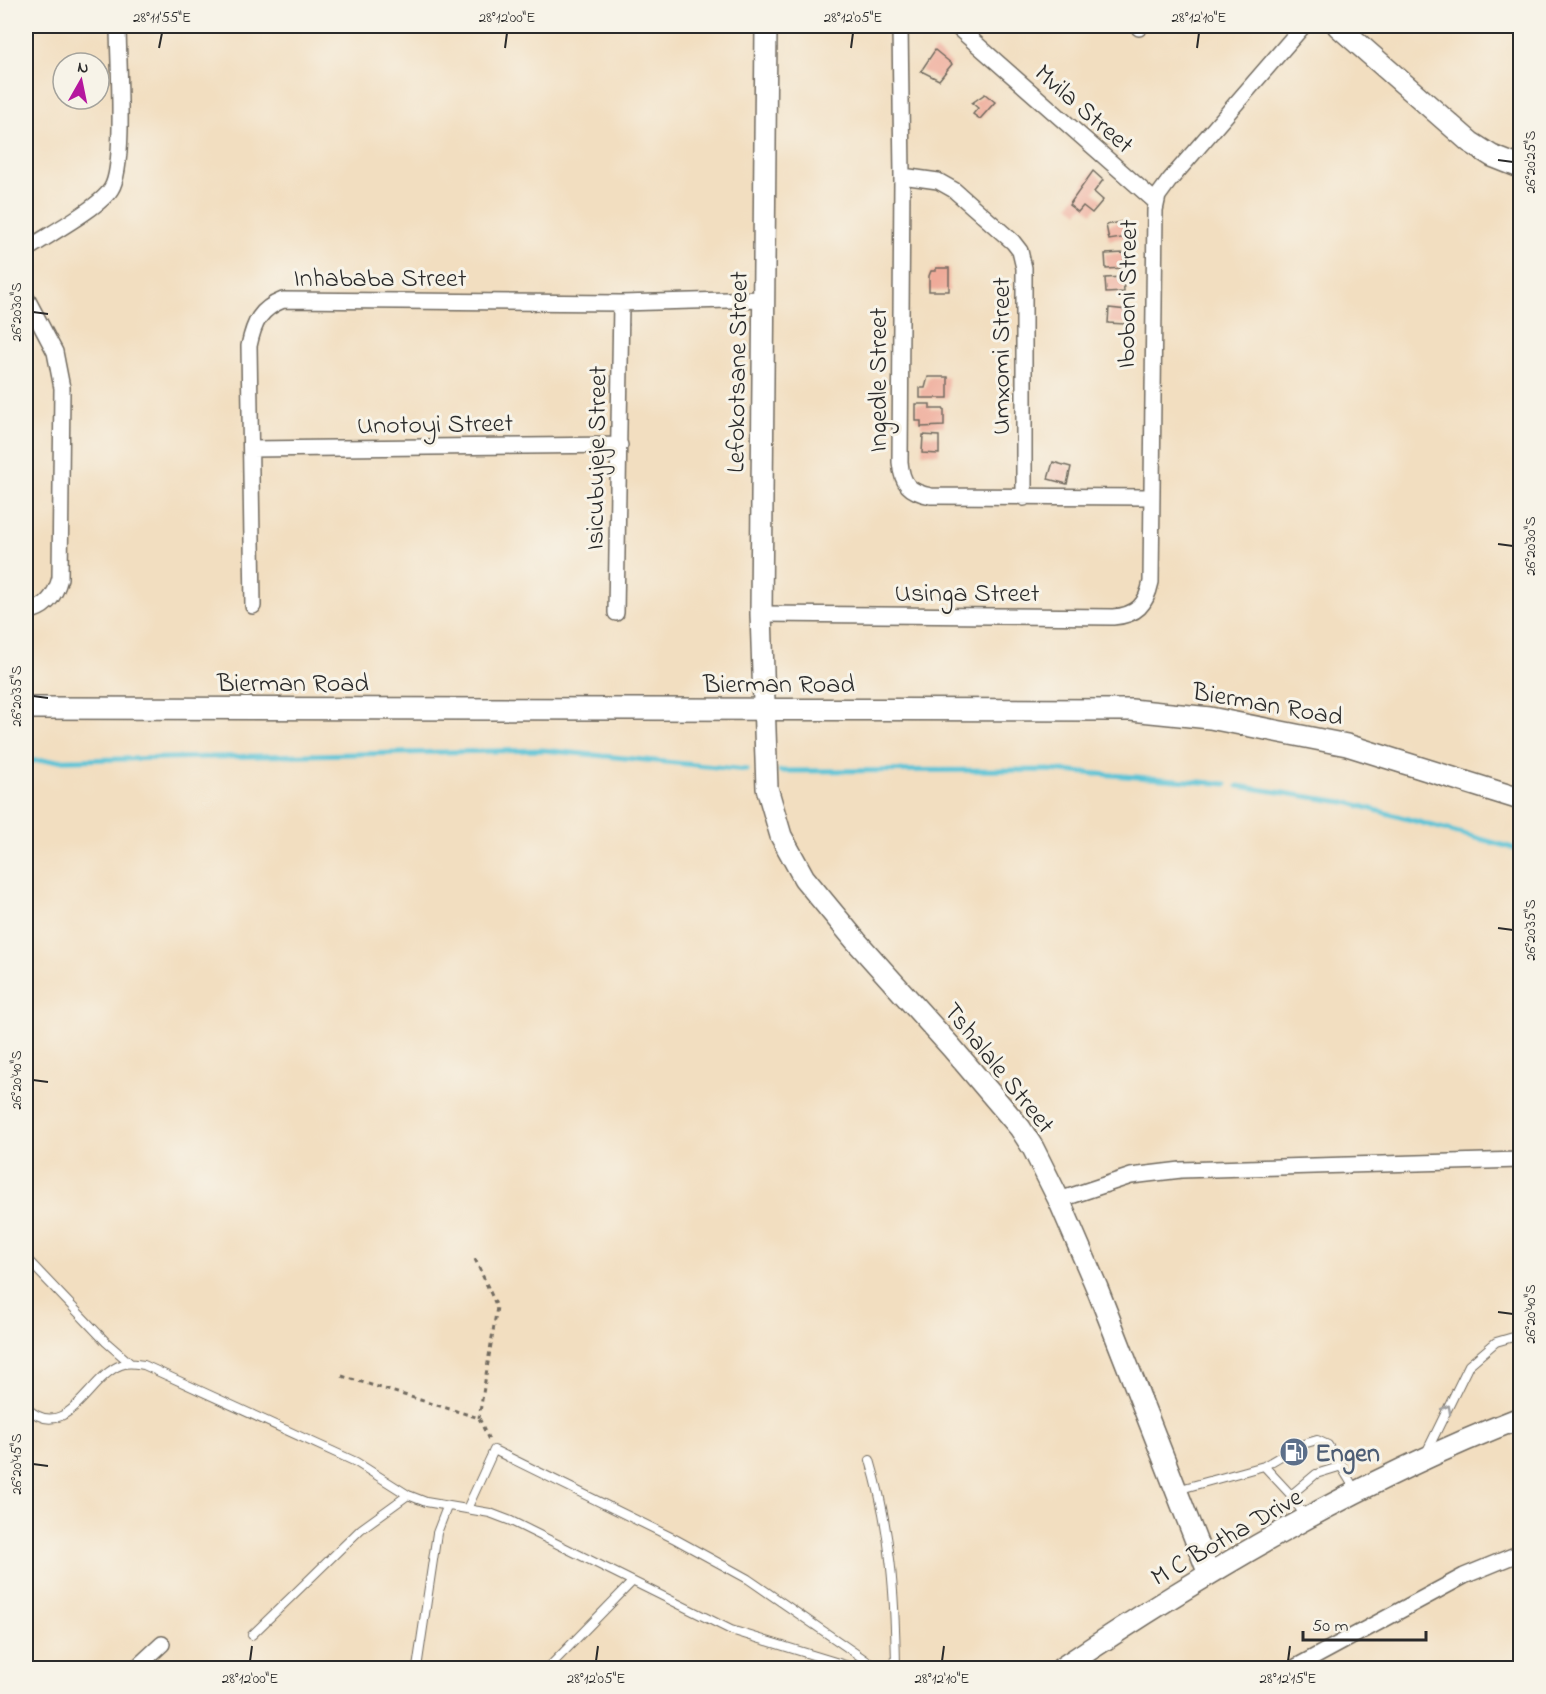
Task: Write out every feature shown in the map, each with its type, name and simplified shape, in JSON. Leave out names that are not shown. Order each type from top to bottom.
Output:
[{"type":"main road","name":"Lefokotsane Street","points":[[763,714],[761,614],[766,26]]},
{"type":"main road","points":[[1338,26],[1470,142],[1492,156],[1521,167]]},
{"type":"main road","name":"Bierman Road","points":[[26,708],[1104,718],[1171,722],[1269,736],[1346,753],[1521,807]]},
{"type":"main road","name":"Bierman Road","points":[[26,718],[763,714],[1089,709],[1172,713],[1270,728],[1347,744],[1521,800]]},
{"type":"main road","name":"Tshalale Street","points":[[763,714],[767,788],[773,815],[788,853],[824,903],[1020,1128],[1059,1200],[1209,1574]]},
{"type":"main road","name":"M C Botha Drive","points":[[1062,1668],[1209,1574],[1307,1520],[1422,1461],[1521,1418]]},
{"type":"street","points":[[26,250],[101,200],[112,189],[119,157],[118,26]]},
{"type":"street","name":"Ingedle Street","points":[[900,26],[902,176],[900,462],[902,480],[911,491],[931,496],[1150,497]]},
{"type":"street","name":"Mvila Street","points":[[956,26],[1156,202]]},
{"type":"street","name":"Iboboni Street","points":[[1151,582],[1150,497],[1156,202],[1169,181],[1303,26]]},
{"type":"street","name":"Umxomi Street","points":[[902,176],[946,185],[1020,251],[1024,268],[1024,498]]},
{"type":"street","points":[[26,297],[56,352],[62,388],[62,434],[60,578],[56,591],[46,604],[26,612]]},
{"type":"street","name":"Inhababa Street","points":[[253,606],[249,346],[253,328],[260,313],[272,304],[283,300],[621,303],[763,299]]},
{"type":"street","name":"Isicubujeje Street","points":[[616,613],[621,303]]},
{"type":"street","name":"Unotoyi Street","points":[[251,448],[620,445]]},
{"type":"street","name":"Usinga Street","points":[[761,614],[1127,616],[1144,604],[1151,582]]},
{"type":"street","points":[[1059,1200],[1131,1176],[1181,1170],[1521,1160]]},
{"type":"street","points":[[1294,1668],[1464,1576],[1521,1553]]},
{"type":"street","points":[[136,1668],[162,1644]]},
{"type":"lane","points":[[26,1258],[130,1363]]},
{"type":"lane","points":[[1422,1461],[1469,1365],[1496,1342],[1521,1335]]},
{"type":"lane","points":[[26,1407],[41,1417],[52,1419],[62,1415],[119,1365],[130,1363],[144,1365],[356,1462],[408,1495],[447,1507],[490,1513],[537,1532],[731,1630],[855,1668]]},
{"type":"lane","points":[[1176,1490],[1264,1466],[1300,1445],[1317,1440],[1324,1442],[1342,1466],[1357,1494]]},
{"type":"lane","points":[[467,1509],[494,1450],[675,1539],[748,1579],[877,1668]]},
{"type":"lane","points":[[870,1460],[888,1528],[894,1595],[896,1668]]},
{"type":"lane","points":[[1264,1466],[1291,1496],[1307,1520]]},
{"type":"lane","points":[[1291,1496],[1316,1474],[1342,1466]]},
{"type":"lane","points":[[252,1635],[361,1529],[408,1495]]},
{"type":"lane","points":[[417,1668],[437,1533],[447,1507]]},
{"type":"lane","points":[[548,1668],[632,1582]]},
{"type":"path","points":[[475,1259],[497,1307],[479,1418],[494,1450]]},
{"type":"path","points":[[342,1376],[479,1418]]},
{"type":"building","points":[[935,50],[952,64],[939,80],[921,71]]},
{"type":"building","points":[[985,94],[995,102],[980,119],[973,114],[978,108],[972,103]]},
{"type":"building","points":[[1093,171],[1103,180],[1094,192],[1103,200],[1092,213],[1083,206],[1078,212],[1069,205]]},
{"type":"building","points":[[1125,221],[1128,237],[1109,240],[1106,225]]},
{"type":"building","points":[[1124,253],[1125,268],[1106,269],[1105,254]]},
{"type":"building","points":[[936,268],[949,268],[949,291],[929,291],[929,276],[931,271],[936,271]]},
{"type":"building","points":[[1123,277],[1124,292],[1106,293],[1105,278]]},
{"type":"building","points":[[1109,308],[1127,310],[1125,324],[1108,323]]},
{"type":"building","points":[[928,377],[948,377],[948,398],[920,398],[920,388],[925,388]]},
{"type":"building","points":[[916,404],[930,404],[930,409],[944,409],[944,426],[921,427],[921,421],[916,421]]},
{"type":"building","points":[[923,435],[939,436],[939,454],[922,453]]},
{"type":"building","points":[[1053,462],[1071,467],[1067,484],[1048,479]]},
{"type":"waterway","points":[[26,761],[543,750],[747,770]]},
{"type":"waterway","points":[[780,771],[1048,770],[1226,784]]},
{"type":"waterway","points":[[1238,786],[1350,803],[1520,850]]},
{"type":"place","name":"Engen","points":[[1294,1452]]}]
